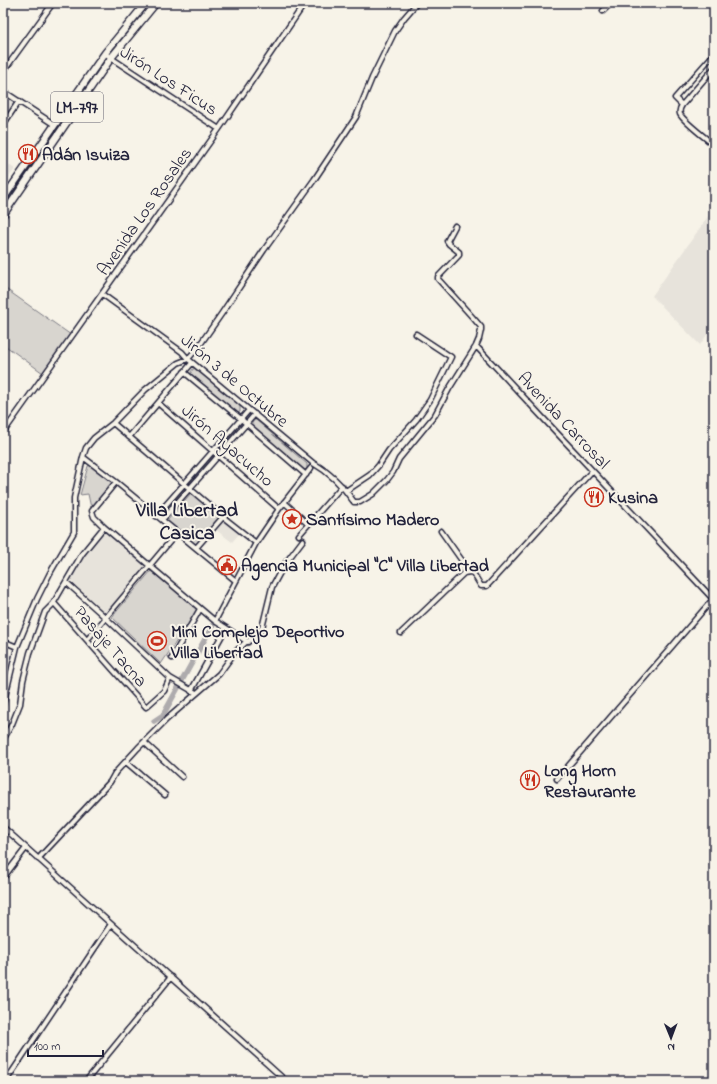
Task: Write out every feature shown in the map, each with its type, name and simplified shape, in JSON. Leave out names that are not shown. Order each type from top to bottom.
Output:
[{"type":"main road","name":"LM-797","points":[[3,199],[105,53],[146,3]]},
{"type":"main road","name":"LM-797","points":[[3,215],[111,58],[156,3]]},
{"type":"street","points":[[3,72],[53,3]]},
{"type":"street","name":"Avenida Los Rosales","points":[[3,433],[219,129],[305,3]]},
{"type":"street","points":[[3,705],[17,648],[37,599],[74,532],[74,498],[86,448],[94,438],[113,423],[145,390],[178,363],[188,359],[199,346],[356,117],[372,78],[395,31],[417,3]]},
{"type":"street","points":[[603,11],[610,3]]},
{"type":"street","name":"Jirón Los Ficus","points":[[105,53],[219,129]]},
{"type":"street","points":[[682,105],[675,98],[714,54]]},
{"type":"street","points":[[714,68],[682,105],[680,112],[681,116],[714,145]]},
{"type":"street","points":[[3,91],[55,125]]},
{"type":"street","points":[[3,125],[19,101]]},
{"type":"street","points":[[455,226],[447,241],[459,252],[460,255],[438,277],[438,279],[481,327],[481,335],[476,346]]},
{"type":"street","name":"Jirón 3 de Octubre","points":[[102,294],[182,352],[192,363],[313,463],[322,468],[342,486],[354,502],[360,502],[373,494],[387,480],[393,472],[399,459],[435,415],[449,389],[476,346]]},
{"type":"street","points":[[346,491],[370,476],[389,450],[416,420],[430,400],[451,357],[416,334]]},
{"type":"street","name":"Avenida Carrosal","points":[[476,346],[714,599]]},
{"type":"street","points":[[129,437],[192,363]]},
{"type":"street","name":"Jirón 3 de Octubre","points":[[184,372],[306,475]]},
{"type":"street","name":"Jirón Ayacucho","points":[[158,403],[279,509]]},
{"type":"street","points":[[156,516],[249,410]]},
{"type":"street","points":[[162,520],[255,414]]},
{"type":"street","points":[[113,423],[223,517],[256,543]]},
{"type":"street","points":[[83,457],[116,482],[236,581]]},
{"type":"street","points":[[215,622],[256,543],[284,502],[311,468]]},
{"type":"street","points":[[441,531],[481,586],[487,586],[592,471]]},
{"type":"street","points":[[116,482],[92,511],[94,517],[215,622],[248,642]]},
{"type":"street","points":[[299,535],[342,486]]},
{"type":"street","name":"Jirón Ayacucho","points":[[284,502],[308,524]]},
{"type":"street","points":[[196,548],[223,517]]},
{"type":"street","points":[[3,740],[12,724],[20,704],[23,681],[30,654],[45,612],[54,603],[82,554],[104,527]]},
{"type":"street","points":[[88,640],[177,533]]},
{"type":"street","points":[[38,859],[110,782],[116,773],[144,742],[196,693],[219,674],[235,652],[256,637],[262,628],[272,587],[284,565],[304,540]]},
{"type":"street","points":[[401,633],[464,573],[470,572]]},
{"type":"street","points":[[66,582],[170,678],[196,693]]},
{"type":"street","points":[[556,779],[714,599]]},
{"type":"street","name":"Pasaje Tacna","points":[[54,603],[146,707],[164,691],[170,678]]},
{"type":"street","points":[[172,658],[200,609]]},
{"type":"street","points":[[191,690],[226,628]]},
{"type":"street","points":[[3,641],[17,648]]},
{"type":"street","points":[[144,742],[182,777]]},
{"type":"street","points":[[126,762],[165,795]]},
{"type":"street","points":[[3,827],[286,1081]]},
{"type":"street","points":[[3,878],[26,848]]},
{"type":"street","points":[[6,1081],[111,924]]},
{"type":"street","points":[[86,1081],[171,977]]},
{"type":"shaded area","points":[[3,95],[12,101],[13,106],[3,120]]},
{"type":"shaded area","points":[[3,161],[15,169],[3,185]]},
{"type":"shaded area","points":[[714,208],[714,324],[700,345],[652,296]]},
{"type":"shaded area","points":[[3,287],[71,335],[43,373],[3,344]]},
{"type":"shaded area","points":[[196,368],[238,403],[240,412],[235,412],[192,375],[191,372]]},
{"type":"shaded area","points":[[254,420],[256,420],[307,464],[306,470],[302,470],[251,425]]},
{"type":"shaded area","points":[[239,424],[242,426],[219,453],[216,450]]},
{"type":"shaded area","points":[[211,455],[214,457],[191,484],[188,482]]},
{"type":"shaded area","points":[[92,465],[112,483],[91,508],[88,494],[80,495],[88,466]]},
{"type":"shaded area","points":[[191,493],[220,517],[196,545],[167,521]]},
{"type":"shaded area","points":[[223,521],[239,534],[232,542],[216,530]]},
{"type":"shaded area","points":[[105,532],[124,548],[123,549],[125,551],[127,550],[144,565],[144,568],[108,611],[104,611],[72,582],[71,579],[81,560],[102,533]]},
{"type":"shaded area","name":"Mini Complejo Deportivo Villa Libertad","points":[[151,571],[196,608],[197,611],[161,664],[112,617]]},
{"type":"waterway","points":[[154,721],[163,715],[215,621]]},
{"type":"place","name":"Adán Isuiza","points":[[28,154]]},
{"type":"place","name":"Kusina","points":[[594,497]]},
{"type":"place","name":"Santísimo Madero","points":[[292,519]]},
{"type":"place","name":"Agencia Municipal \"C\" Villa Libertad","points":[[227,565]]},
{"type":"place","name":"Mini Complejo Deportivo Villa Libertad","points":[[157,641]]},
{"type":"place","name":"Long Horn Restaurante","points":[[530,780]]},
{"type":"district","name":"Villa Libertad Casica","points":[[187,520]]}]
